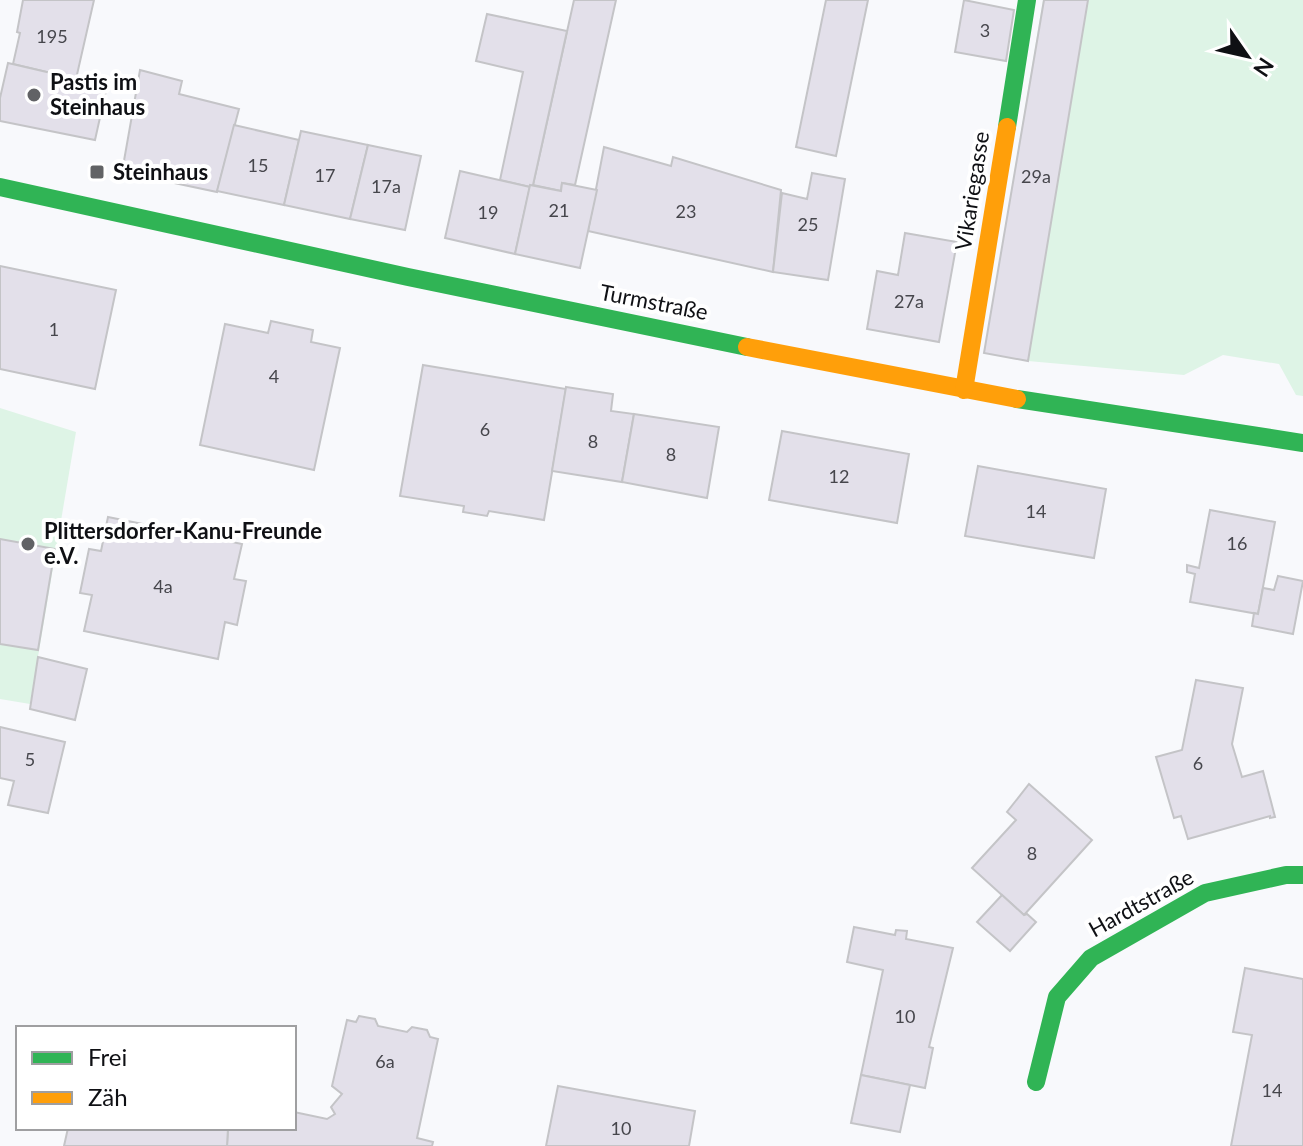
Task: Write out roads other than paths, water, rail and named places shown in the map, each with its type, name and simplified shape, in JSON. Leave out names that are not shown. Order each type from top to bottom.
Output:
[{"type":"street","name":"Vikariegasse","points":[[964,390],[1027,0]]},
{"type":"street","name":"Turmstraße","points":[[0,187],[408,277],[964,390],[1303,443]]},
{"type":"street","name":"Hardtstraße","points":[[1036,1082],[1057,997],[1091,958],[1205,893],[1286,875],[1303,875]]},
{"type":"place","name":"Pastis im Steinhaus","points":[[34,95]]},
{"type":"place","name":"Steinhaus","points":[[97,172]]},
{"type":"place","name":"Plittersdorfer-Kanu-Freunde e.V.","points":[[28,544]]}]
